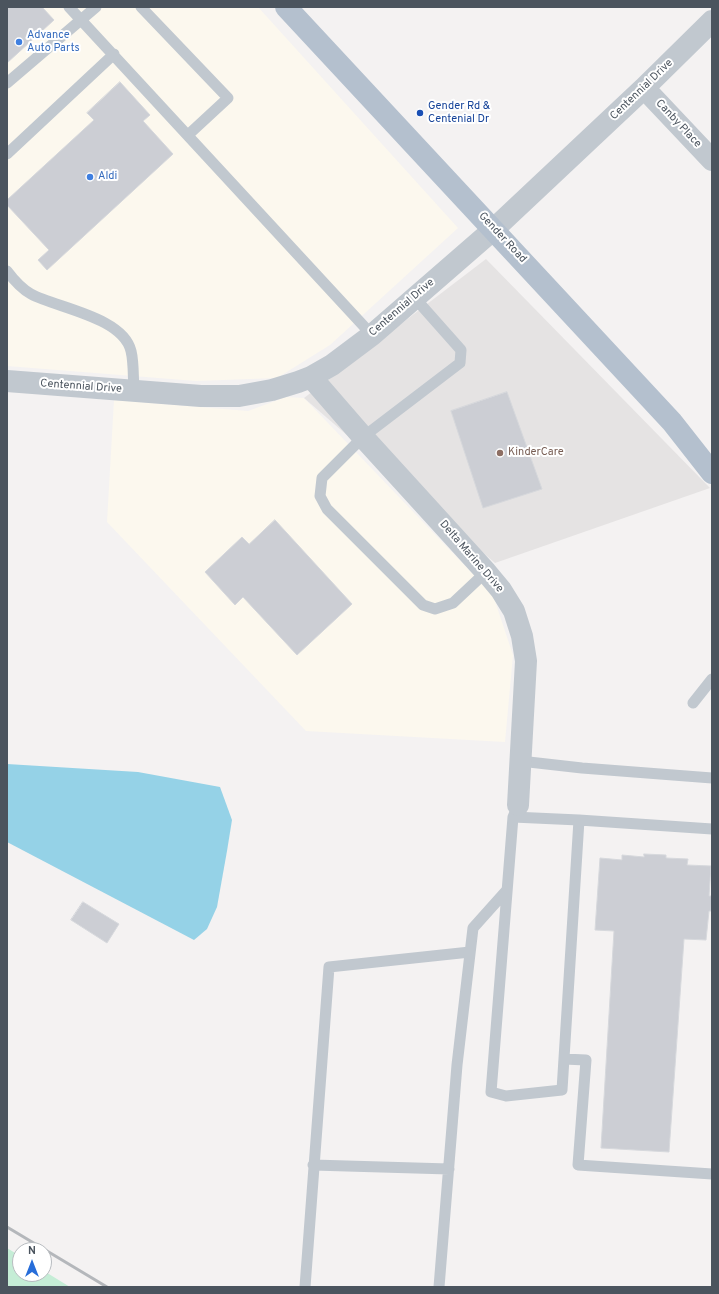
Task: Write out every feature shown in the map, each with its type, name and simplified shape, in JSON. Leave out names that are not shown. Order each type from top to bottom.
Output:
[{"type":"main road","name":"Gender Road","points":[[286,7],[672,422],[712,473]]},
{"type":"street","name":"Centennial Drive","points":[[7,381],[201,396],[239,396],[272,390],[311,377],[332,365],[372,335],[494,229],[644,88],[712,21]]},
{"type":"street","name":"Canby Place","points":[[644,88],[712,160]]},
{"type":"street","name":"Delta Marine Drive","points":[[311,377],[363,437],[486,572],[501,590],[514,611],[522,636],[526,661],[520,761],[515,811]]},
{"type":"lane","points":[[69,7],[372,335]]},
{"type":"lane","points":[[7,83],[96,7]]},
{"type":"lane","points":[[141,7],[228,98],[188,135]]},
{"type":"lane","points":[[7,154],[114,54]]},
{"type":"lane","points":[[7,271],[14,280],[30,294],[89,315],[120,333],[131,350],[134,391]]},
{"type":"lane","points":[[414,297],[461,350],[460,363],[363,437],[322,478],[320,496],[327,509],[424,605],[435,609],[453,603],[486,572]]},
{"type":"lane","points":[[693,703],[712,679]]},
{"type":"lane","points":[[520,761],[582,768],[712,778]]},
{"type":"lane","points":[[579,820],[562,1090],[506,1096],[491,1092],[507,890],[515,811],[579,820],[712,829]]},
{"type":"lane","points":[[439,1287],[457,1065],[473,928],[507,890]]},
{"type":"lane","points":[[305,1287],[329,967],[470,952]]},
{"type":"lane","points":[[564,1059],[586,1060],[578,1165],[712,1174]]},
{"type":"lane","points":[[314,1165],[448,1169]]},
{"type":"shaded area","points":[[7,7],[258,7],[458,228],[330,345],[277,378],[196,381],[7,366]]},
{"type":"shaded area","points":[[486,259],[710,488],[495,563],[304,398]]},
{"type":"shaded area","points":[[286,397],[304,398],[493,595],[513,655],[505,742],[306,731],[107,522],[114,400],[248,411]]},
{"type":"green space","points":[[7,1248],[12,1251],[12,1282],[52,1282],[52,1276],[70,1287],[7,1287]]},
{"type":"water","points":[[7,764],[138,772],[220,787],[232,820],[217,907],[207,929],[194,940],[7,842]]},
{"type":"building","name":"Advance Auto Parts","points":[[7,7],[42,7],[54,20],[7,63]]},
{"type":"building","name":"Aldi","points":[[120,82],[150,115],[143,121],[173,154],[47,270],[38,260],[49,250],[7,205],[7,200],[94,120],[87,113]]},
{"type":"building","points":[[507,392],[542,489],[483,508],[451,411]]},
{"type":"building","points":[[275,520],[352,604],[297,655],[243,597],[235,605],[205,572],[242,537],[249,544]]},
{"type":"building","points":[[644,854],[666,855],[666,858],[688,859],[687,865],[711,866],[709,896],[712,896],[711,911],[709,911],[706,940],[684,939],[669,1152],[601,1148],[614,931],[595,930],[600,858],[622,860],[622,855],[644,857]]},
{"type":"building","points":[[83,902],[119,924],[107,943],[71,920]]},
{"type":"railway","points":[[7,1227],[107,1287]]},
{"type":"place","name":"Advance Auto Parts","points":[[19,42]]},
{"type":"place","name":"Gender Rd & Centenial Dr","points":[[420,113]]},
{"type":"place","name":"Aldi","points":[[90,177]]},
{"type":"place","name":"KinderCare","points":[[500,453]]}]
